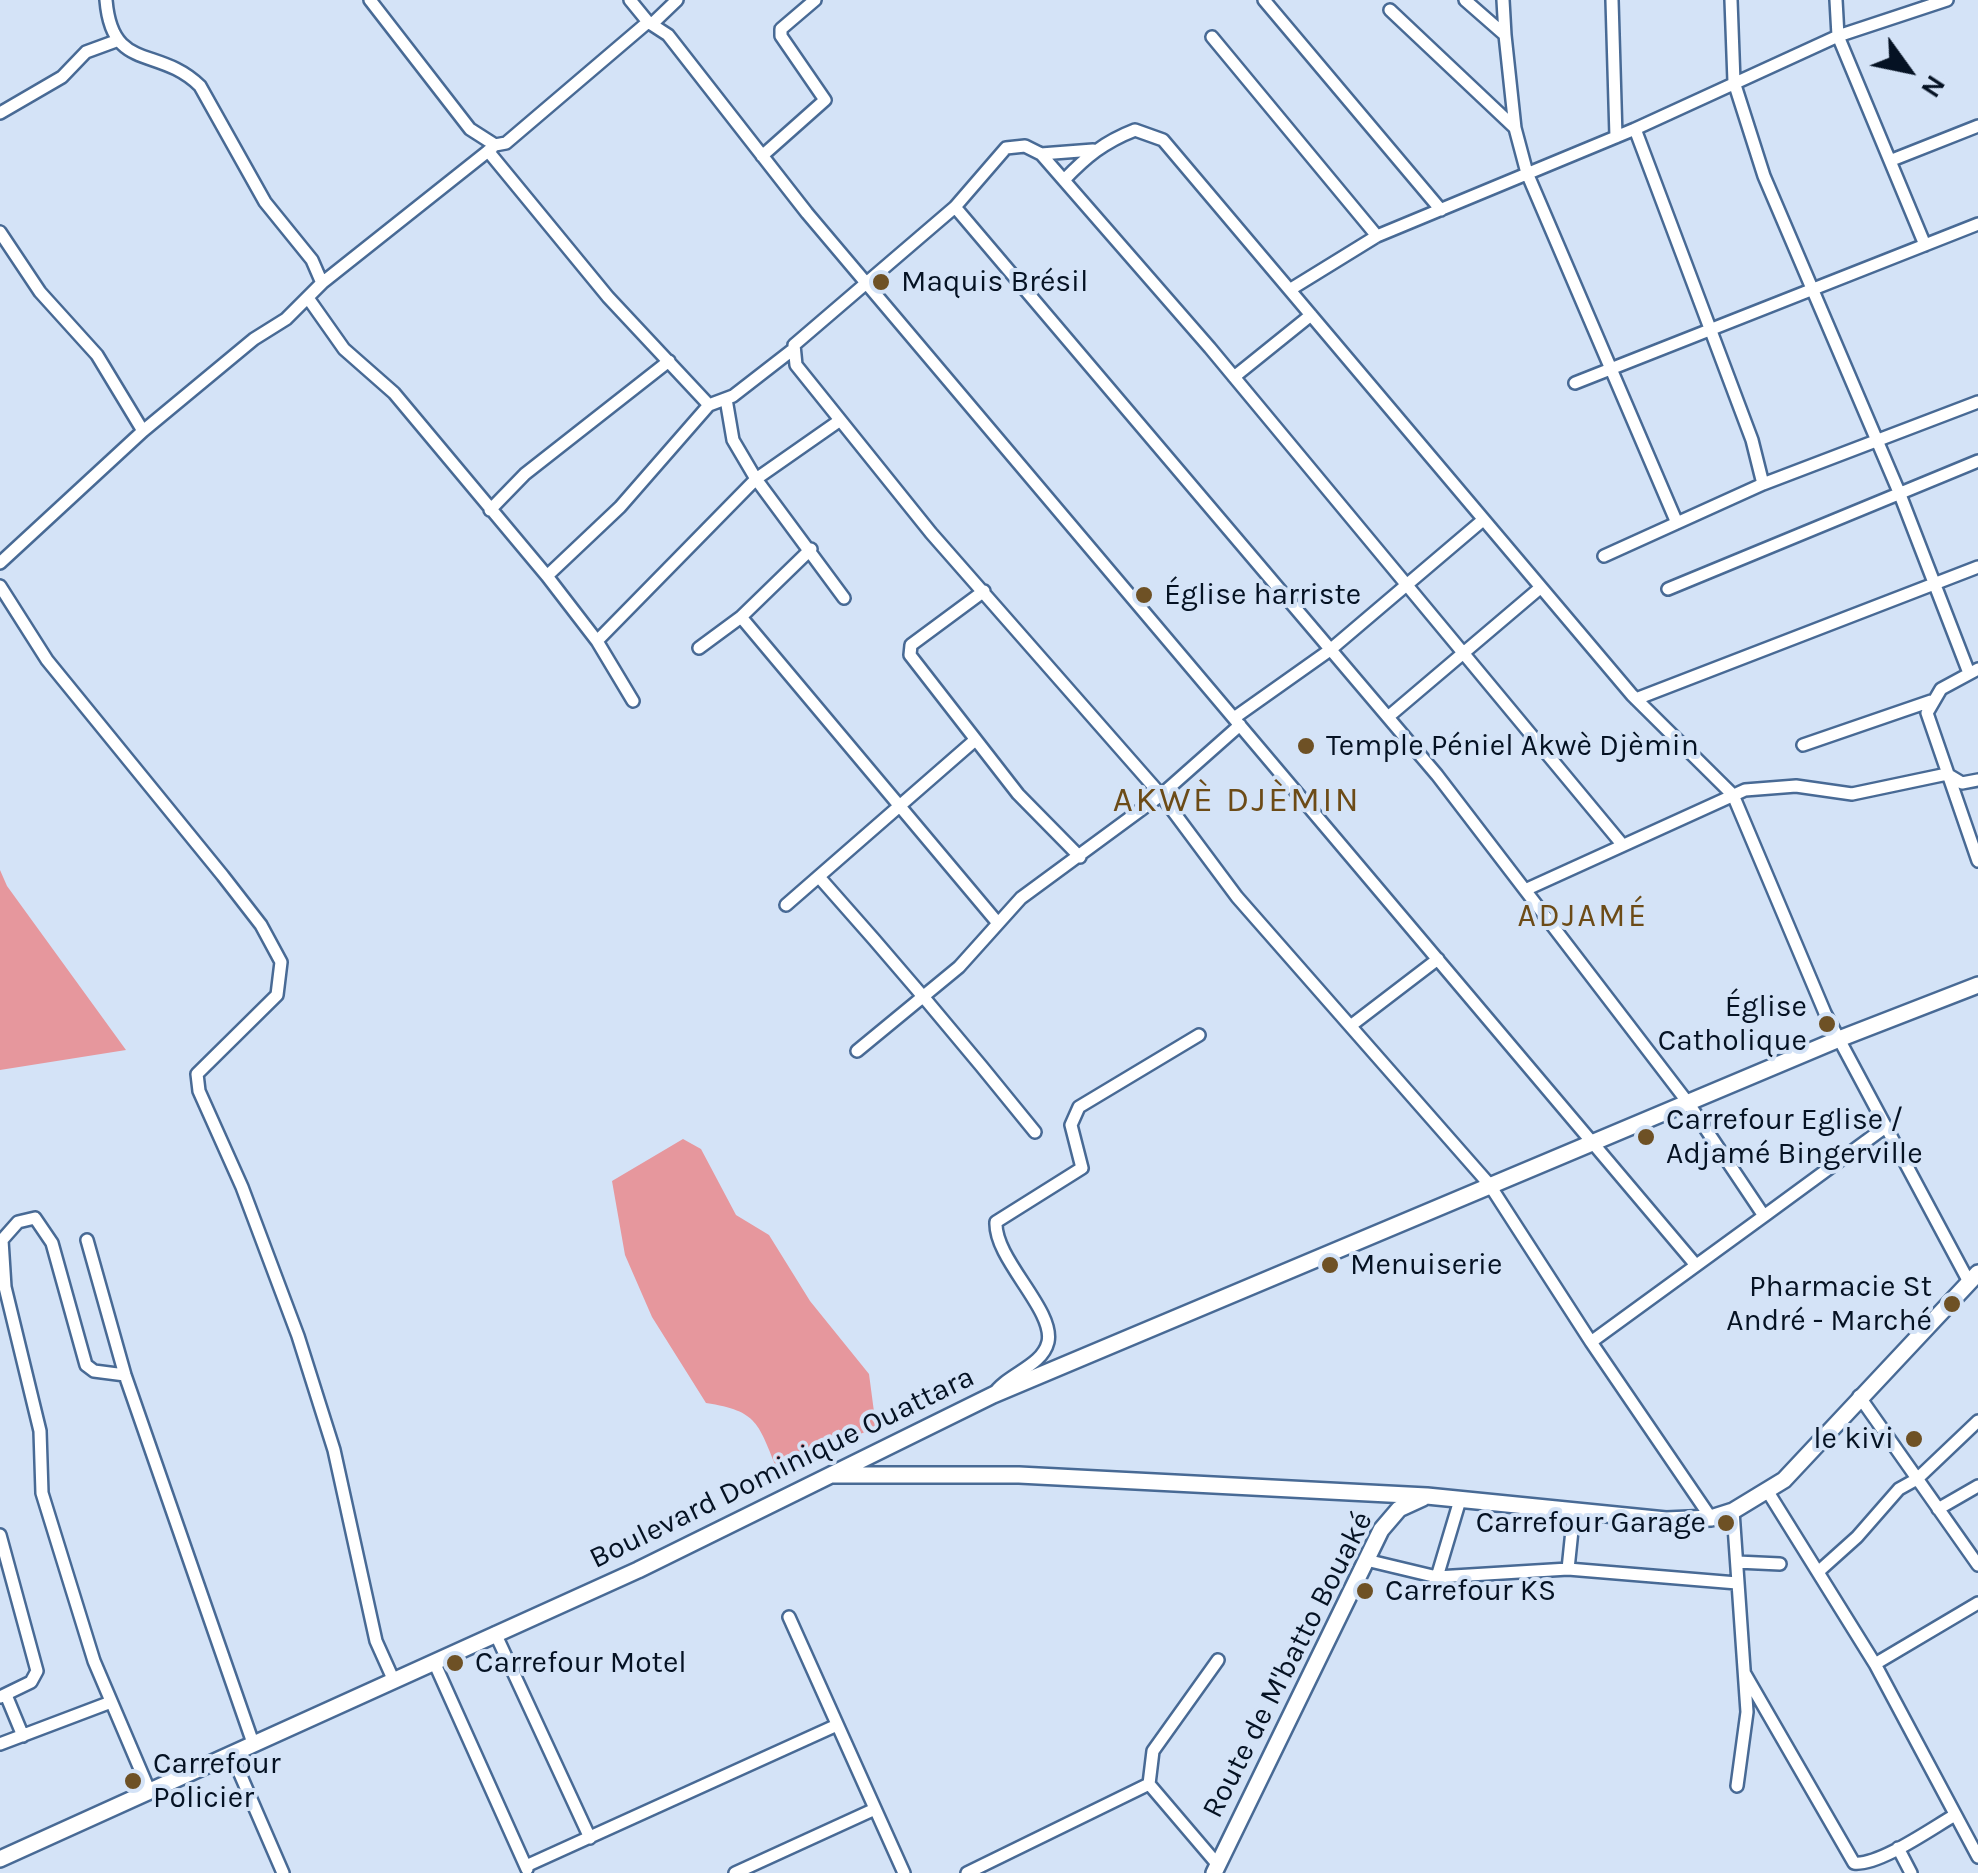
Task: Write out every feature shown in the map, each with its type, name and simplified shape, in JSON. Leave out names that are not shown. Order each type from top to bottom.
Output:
[{"type":"street","points":[[106,0],[108,26],[116,41],[188,74],[200,86],[264,202],[312,260],[322,283]]},
{"type":"street","points":[[370,0],[608,297],[709,405]]},
{"type":"street","points":[[630,0],[650,23],[668,35],[762,156],[1695,1264]]},
{"type":"street","points":[[0,563],[143,431],[492,148],[506,143],[677,0]]},
{"type":"street","points":[[762,156],[824,100],[781,36],[781,29],[815,0]]},
{"type":"street","points":[[1264,0],[1441,210]]},
{"type":"street","points":[[1465,0],[1504,35]]},
{"type":"street","points":[[1503,0],[1515,128],[1527,174],[1676,523]]},
{"type":"street","points":[[1612,0],[1616,137]]},
{"type":"street","points":[[1730,0],[1734,82],[1764,176],[1973,671],[1931,700],[1804,746]]},
{"type":"street","points":[[1836,0],[1838,36],[1925,244]]},
{"type":"street","points":[[1290,289],[1378,236],[1636,129],[1838,36],[1947,0]]},
{"type":"street","points":[[1390,10],[1515,128]]},
{"type":"street","points":[[1212,36],[1378,236]]},
{"type":"street","points":[[0,112],[62,77],[86,52],[116,41]]},
{"type":"street","points":[[1892,160],[1978,126]]},
{"type":"street","points":[[1636,129],[1752,440],[1763,484]]},
{"type":"street","points":[[830,1475],[1019,1475],[1427,1496],[1666,1520],[1711,1518],[1768,1492],[1806,1457],[1974,1278],[1884,1128],[1838,1038],[1733,795],[1636,699],[1163,140],[1135,130],[1093,150],[1064,180]]},
{"type":"street","points":[[547,576],[620,507],[709,405],[726,399],[792,351],[955,207],[1006,148],[1025,146],[1041,154],[1234,377],[1621,844]]},
{"type":"street","points":[[1041,154],[1093,150]]},
{"type":"street","points":[[955,207],[1388,717],[1690,1104],[1764,1216]]},
{"type":"street","points":[[1575,383],[1978,224]]},
{"type":"street","points":[[0,232],[40,292],[97,355],[143,431]]},
{"type":"street","points":[[308,298],[344,349],[394,392],[547,576],[597,642],[632,702]]},
{"type":"street","points":[[1234,377],[1311,315]]},
{"type":"street","points":[[792,351],[796,365],[839,422],[1160,795],[1236,896],[1353,1024],[1489,1184],[1711,1518]]},
{"type":"street","points":[[490,510],[525,474],[669,361]]},
{"type":"street","points":[[726,399],[733,440],[756,479],[844,598]]},
{"type":"street","points":[[1604,556],[1763,484],[1978,402]]},
{"type":"street","points":[[597,642],[756,479],[839,422]]},
{"type":"street","points":[[1668,589],[1978,461]]},
{"type":"street","points":[[856,1051],[958,967],[1021,898],[1160,795],[1237,722],[1408,588],[1482,520]]},
{"type":"street","points":[[699,648],[741,617],[811,549]]},
{"type":"street","points":[[1636,699],[1978,567]]},
{"type":"street","points":[[0,586],[46,660],[223,876],[261,925],[281,962],[277,995],[197,1074],[199,1092],[242,1187],[298,1336],[334,1450],[376,1641],[394,1681]]},
{"type":"street","points":[[1388,717],[1540,588]]},
{"type":"street","points":[[984,591],[910,646],[919,668],[974,742],[1080,857]]},
{"type":"street","points":[[741,617],[896,807],[998,922]]},
{"type":"street","points":[[1931,700],[1927,712],[1930,730],[1978,861]]},
{"type":"street","points":[[786,905],[974,742]]},
{"type":"street","points":[[1525,890],[1733,795],[1768,786],[1852,794],[1947,774],[1962,782],[1978,780]]},
{"type":"street","points":[[819,877],[925,995],[966,1052],[1035,1132]]},
{"type":"street","points":[[1353,1024],[1438,959]]},
{"type":"street","name":"Boulevard Dominique Ouattara","points":[[0,1859],[638,1570],[993,1395],[1489,1184],[1690,1104],[1838,1038],[1978,985]]},
{"type":"street","points":[[993,1395],[1000,1384],[1041,1355],[1048,1342],[1048,1328],[1010,1262],[996,1222],[1082,1168],[1070,1124],[1079,1107],[1199,1035]]},
{"type":"street","points":[[1592,1342],[1884,1128]]},
{"type":"street","points":[[126,1375],[94,1371],[86,1365],[52,1244],[35,1218],[18,1222],[2,1240],[5,1287],[40,1431],[42,1493],[94,1660],[148,1790]]},
{"type":"street","points":[[87,1240],[126,1375],[252,1743]]},
{"type":"street","points":[[1860,1396],[1978,1565]]},
{"type":"street","points":[[1818,1572],[1857,1538],[1899,1488],[1918,1479],[1978,1421]]},
{"type":"street","points":[[1938,1508],[1978,1486]]},
{"type":"street","points":[[1768,1492],[1875,1664],[1978,1858]]},
{"type":"street","name":"Route de M'batto Bouaké","points":[[1216,1869],[1389,1518],[1427,1496]]},
{"type":"street","points":[[1437,1577],[1460,1500]]},
{"type":"street","points":[[1568,1569],[1574,1511]]},
{"type":"street","points":[[1733,1511],[1747,1712],[1736,1786]]},
{"type":"street","points":[[0,1536],[38,1671],[31,1682],[3,1696],[23,1736]]},
{"type":"street","points":[[1366,1560],[1437,1577],[1568,1569],[1737,1583]]},
{"type":"street","points":[[1737,1562],[1780,1564]]},
{"type":"street","points":[[1875,1664],[1978,1603]]},
{"type":"street","points":[[789,1617],[904,1873]]},
{"type":"street","points":[[495,1633],[590,1838]]},
{"type":"street","points":[[1216,1869],[1150,1784],[1153,1751],[1218,1660]]},
{"type":"street","points":[[434,1662],[527,1870],[837,1725]]},
{"type":"street","points":[[1745,1674],[1849,1858],[1861,1864],[1955,1815]]},
{"type":"street","points":[[0,1744],[111,1702]]},
{"type":"street","points":[[232,1752],[283,1873]]},
{"type":"street","points":[[966,1873],[1150,1784]]},
{"type":"street","points":[[735,1873],[875,1808]]},
{"type":"street","points":[[1898,1848],[1911,1873]]},
{"type":"shaded area","points":[[0,870],[7,886],[126,1050],[0,1070]]},
{"type":"shaded area","points":[[683,1139],[701,1149],[736,1215],[769,1235],[810,1301],[869,1374],[876,1427],[778,1471],[754,1422],[737,1410],[706,1403],[652,1317],[625,1255],[612,1181]]},
{"type":"place","name":"Maquis Brésil","points":[[881,282]]},
{"type":"place","name":"Église harriste","points":[[1144,595]]},
{"type":"place","name":"Temple Péniel Akwè Djèmin","points":[[1306,746]]},
{"type":"place","name":"Église Catholique","points":[[1827,1024]]},
{"type":"place","name":"Carrefour Eglise / Adjamé Bingerville","points":[[1646,1137]]},
{"type":"place","name":"Menuiserie","points":[[1330,1265]]},
{"type":"place","name":"Pharmacie St André - Marché","points":[[1952,1304]]},
{"type":"place","name":"le kivi","points":[[1914,1439]]},
{"type":"place","name":"Carrefour Garage","points":[[1726,1523]]},
{"type":"place","name":"Carrefour KS","points":[[1365,1591]]},
{"type":"place","name":"Carrefour Motel","points":[[455,1663]]},
{"type":"place","name":"Carrefour Policier","points":[[133,1781]]},
{"type":"district","name":"AKWÈ DJÈMIN","points":[[1237,801]]},
{"type":"district","name":"ADJAMÉ","points":[[1583,917]]}]
